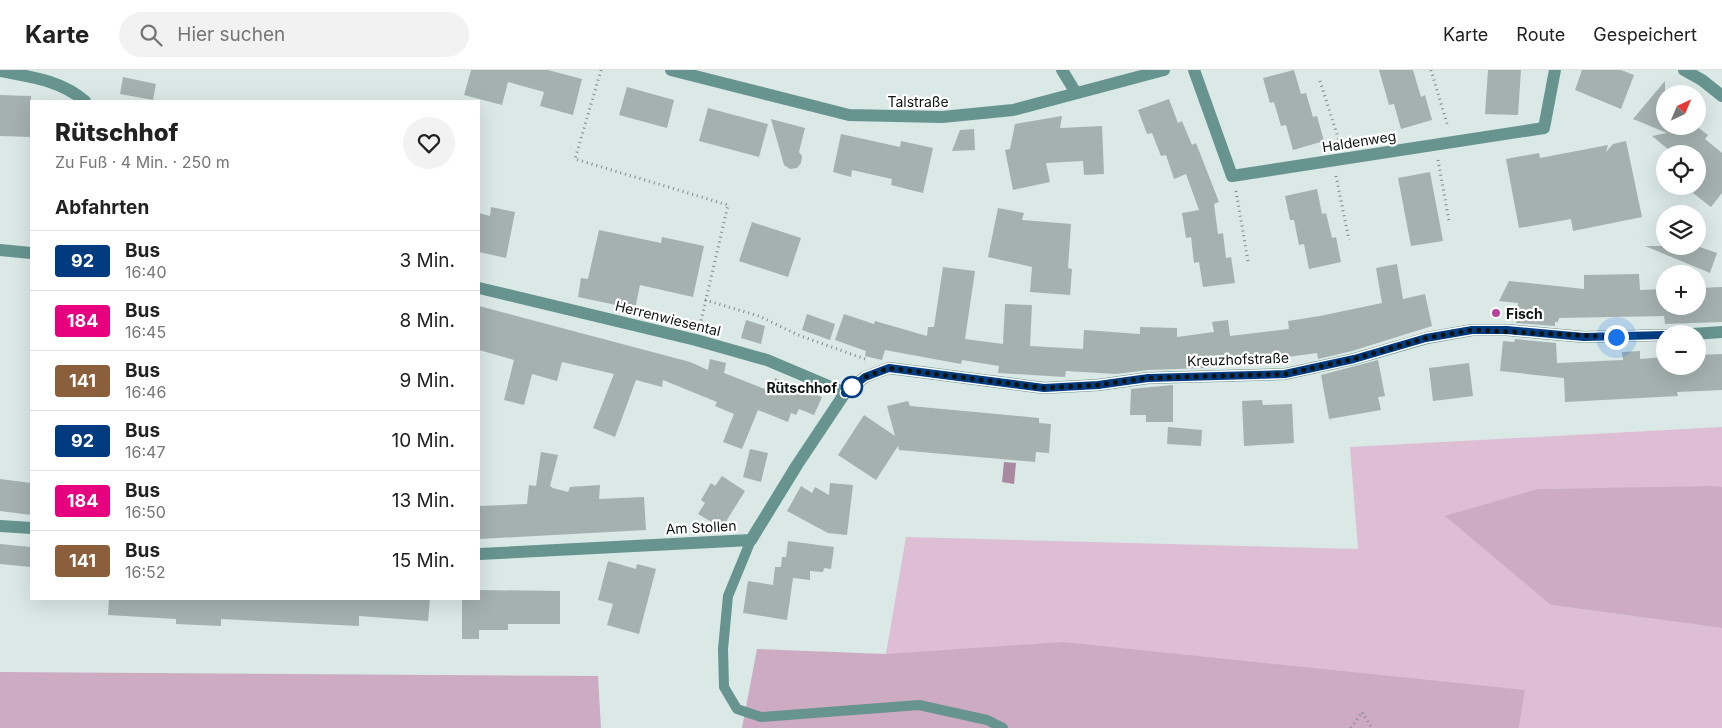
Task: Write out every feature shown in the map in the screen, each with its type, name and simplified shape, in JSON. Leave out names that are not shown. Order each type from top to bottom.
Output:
[{"type":"street","name":"Talstraße","points":[[671,70],[849,115],[942,117],[1013,110],[1164,70]]},
{"type":"street","points":[[1062,70],[1076,93]]},
{"type":"street","points":[[1194,70],[1232,176]]},
{"type":"street","name":"Haldenweg","points":[[1232,176],[1544,128],[1554,70]]},
{"type":"street","points":[[1684,70],[1702,80],[1722,96]]},
{"type":"street","points":[[0,71],[46,80],[71,90],[84,100]]},
{"type":"street","points":[[0,250],[30,253]]},
{"type":"street","name":"Herrenwiesental","points":[[480,288],[696,340],[767,360],[845,393]]},
{"type":"street","name":"Kreuzhofstraße","points":[[845,393],[865,377],[889,368],[1044,388],[1098,385],[1148,378],[1285,374],[1354,359],[1426,338],[1472,330],[1507,330],[1584,337],[1656,335]]},
{"type":"street","points":[[1706,333],[1722,332]]},
{"type":"street","name":"Am Stollen","points":[[480,554],[751,540],[797,465],[845,393]]},
{"type":"street","points":[[0,526],[30,528]]},
{"type":"lane","points":[[751,540],[728,596],[723,649],[724,687],[737,710],[761,717],[919,705],[986,720],[1003,728]]},
{"type":"path","points":[[601,70],[575,159],[728,204],[701,320]]},
{"type":"path","points":[[1431,70],[1452,142]]},
{"type":"path","points":[[1320,81],[1339,160],[1349,240]]},
{"type":"path","points":[[1436,145],[1449,221]]},
{"type":"path","points":[[1232,176],[1248,261]]},
{"type":"path","points":[[705,300],[759,316],[798,335],[889,368]]},
{"type":"path","points":[[1351,728],[1362,712],[1372,728]]},
{"type":"shaded area","points":[[1722,427],[1722,487],[1538,489],[1551,605],[1722,628],[1722,728],[1519,728],[1525,690],[886,654],[906,537],[1358,549],[1350,447]]},
{"type":"shaded area","points":[[1004,462],[1016,463],[1014,484],[1002,482]]},
{"type":"shaded area","points":[[1722,487],[1722,628],[1551,605],[1445,516],[1538,489]]},
{"type":"shaded area","points":[[1063,642],[1525,690],[1519,728],[742,728],[757,649],[886,654]]},
{"type":"shaded area","points":[[0,672],[598,676],[601,728],[0,728]]},
{"type":"building","points":[[471,70],[548,70],[582,79],[573,115],[540,106],[544,92],[508,82],[502,105],[464,95]]},
{"type":"building","points":[[1294,70],[1301,94],[1306,93],[1313,117],[1317,116],[1324,141],[1293,150],[1286,125],[1281,126],[1274,102],[1270,103],[1263,78]]},
{"type":"building","points":[[1379,70],[1413,70],[1421,97],[1425,95],[1432,120],[1401,129],[1394,104],[1389,105]]},
{"type":"building","points":[[1488,70],[1521,70],[1518,115],[1485,114]]},
{"type":"building","points":[[1582,70],[1621,70],[1634,75],[1621,109],[1575,90]]},
{"type":"building","points":[[123,77],[156,84],[153,100],[120,94]]},
{"type":"building","points":[[627,87],[674,100],[667,128],[619,115]]},
{"type":"building","points":[[1656,92],[1656,128],[1633,119]]},
{"type":"building","points":[[0,95],[31,96],[30,137],[0,136]]},
{"type":"building","points":[[1169,99],[1178,123],[1182,121],[1192,145],[1196,143],[1219,202],[1214,204],[1218,234],[1223,233],[1226,258],[1231,257],[1235,283],[1203,287],[1199,262],[1194,263],[1191,237],[1186,238],[1182,213],[1199,210],[1186,174],[1174,179],[1166,155],[1161,156],[1152,133],[1147,134],[1138,110]]},
{"type":"building","points":[[708,108],[768,124],[759,157],[699,141]]},
{"type":"building","points":[[1062,116],[1060,128],[1102,126],[1104,174],[1084,175],[1083,161],[1046,163],[1050,182],[1013,190],[1005,150],[1010,149],[1015,124]]},
{"type":"building","points":[[771,119],[805,128],[799,152],[802,156],[801,163],[797,168],[790,169],[784,165]]},
{"type":"building","points":[[974,129],[975,150],[952,151],[960,130]]},
{"type":"building","points":[[841,134],[900,147],[901,141],[933,148],[923,193],[891,185],[892,179],[852,170],[851,177],[833,172]]},
{"type":"building","points":[[1706,134],[1708,135],[1705,139],[1722,153],[1722,193],[1711,207],[1696,195],[1706,195],[1706,145],[1663,145],[1652,136]]},
{"type":"building","points":[[1626,141],[1642,217],[1573,231],[1571,219],[1519,228],[1506,159],[1539,153],[1540,158],[1608,145],[1606,152],[1613,144]]},
{"type":"building","points":[[1430,172],[1443,241],[1411,246],[1398,178]]},
{"type":"building","points":[[1317,189],[1322,214],[1326,213],[1332,238],[1336,237],[1341,262],[1309,269],[1304,244],[1299,245],[1294,220],[1290,220],[1285,196]]},
{"type":"building","points":[[491,207],[515,212],[506,258],[480,252],[480,213],[490,216]]},
{"type":"building","points":[[998,208],[1024,213],[1022,220],[1071,224],[1068,268],[1072,269],[1070,295],[1030,292],[1032,267],[988,257]]},
{"type":"building","points":[[752,222],[801,238],[788,277],[739,261]]},
{"type":"building","points":[[599,230],[661,243],[662,237],[704,246],[693,297],[640,285],[635,309],[578,297],[581,278],[588,279]]},
{"type":"building","points":[[1645,246],[1656,246],[1656,251]]},
{"type":"building","points":[[1706,249],[1717,253],[1710,273],[1706,271],[1706,265],[1691,265],[1667,255],[1706,255]]},
{"type":"building","points":[[1397,264],[1403,299],[1425,294],[1432,326],[1352,351],[1318,359],[1317,353],[1204,368],[1148,370],[1116,374],[1066,371],[1065,377],[998,373],[999,366],[962,360],[961,364],[885,350],[882,360],[865,356],[866,351],[835,340],[844,314],[874,324],[875,321],[927,336],[928,327],[934,327],[943,267],[975,271],[965,339],[1003,344],[1005,304],[1032,305],[1030,346],[1083,349],[1084,330],[1140,334],[1140,327],[1177,328],[1177,337],[1214,332],[1212,322],[1228,320],[1230,336],[1289,329],[1288,321],[1382,303],[1376,268]]},
{"type":"building","points":[[1639,274],[1640,290],[1656,289],[1656,315],[1706,315],[1706,288],[1722,287],[1722,322],[1665,324],[1664,316],[1559,318],[1558,322],[1555,322],[1555,326],[1516,323],[1518,303],[1499,301],[1509,281],[1584,289],[1584,275]]},
{"type":"building","points":[[480,306],[690,362],[708,370],[710,359],[726,363],[724,373],[770,391],[775,378],[822,397],[814,415],[799,409],[796,415],[791,413],[788,422],[758,410],[742,449],[723,442],[734,414],[715,406],[717,402],[663,380],[662,387],[636,380],[615,437],[593,428],[614,374],[562,362],[557,381],[532,374],[524,405],[504,400],[514,360],[480,350]]},
{"type":"building","points":[[807,314],[835,324],[830,340],[802,330]]},
{"type":"building","points":[[746,320],[765,326],[761,344],[741,338]]},
{"type":"building","points":[[1515,339],[1556,343],[1557,363],[1623,360],[1622,352],[1640,351],[1640,359],[1656,358],[1656,375],[1706,375],[1706,355],[1722,354],[1722,390],[1677,392],[1678,396],[1565,402],[1564,378],[1500,371],[1503,341],[1514,342]]},
{"type":"building","points":[[1378,360],[1385,396],[1378,397],[1381,410],[1329,419],[1321,375]]},
{"type":"building","points":[[1469,363],[1473,396],[1433,401],[1429,368]]},
{"type":"building","points":[[1173,385],[1173,422],[1146,422],[1146,415],[1130,415],[1131,389]]},
{"type":"building","points":[[1262,400],[1263,405],[1292,404],[1294,443],[1244,446],[1242,401]]},
{"type":"building","points":[[908,401],[910,406],[1039,418],[1039,423],[1051,424],[1049,453],[1036,452],[1035,462],[899,450],[898,446],[876,480],[838,455],[864,415],[895,436],[887,406]]},
{"type":"building","points":[[1168,427],[1202,430],[1201,446],[1167,444]]},
{"type":"building","points":[[750,449],[768,453],[761,482],[743,477]]},
{"type":"building","points":[[541,452],[558,455],[550,486],[568,492],[570,487],[600,485],[599,499],[644,497],[646,530],[480,539],[480,506],[527,504],[529,485],[536,486]]},
{"type":"building","points":[[722,476],[745,491],[722,528],[698,514],[705,503],[701,500],[711,483],[715,486]]},
{"type":"building","points":[[0,479],[30,483],[30,515],[0,511]]},
{"type":"building","points":[[830,483],[853,485],[847,535],[828,533],[787,511],[801,486],[812,493],[815,487],[829,495]]},
{"type":"building","points":[[788,541],[834,547],[831,569],[824,568],[823,572],[810,571],[810,580],[793,578],[787,620],[743,613],[748,581],[773,585],[775,567],[781,567],[782,557],[786,557]]},
{"type":"building","points":[[0,544],[30,547],[30,567],[0,564]]},
{"type":"building","points":[[608,561],[636,569],[637,564],[656,569],[639,634],[607,625],[613,604],[598,600]]},
{"type":"building","points":[[480,590],[560,591],[560,624],[508,624],[508,630],[479,630],[479,639],[462,639],[462,600],[480,600]]},
{"type":"building","points":[[109,600],[430,600],[428,621],[359,616],[359,626],[221,619],[221,626],[176,624],[176,619],[108,615]]},
{"type":"bus line","name":"92","points":[[845,393],[865,377],[889,368],[1044,388],[1098,385],[1148,378],[1285,374],[1354,359],[1426,338],[1472,330],[1507,330],[1584,337],[1656,336]]},
{"type":"place","name":"Fisch","points":[[1496,313]]},
{"type":"place","name":"Rütschhof","points":[[852,387]]},
{"type":"route","points":[[852,387],[865,377],[889,368],[1044,388],[1098,385],[1148,378],[1285,374],[1354,359],[1426,338],[1472,330],[1507,330],[1584,337],[1616,337]]}]
